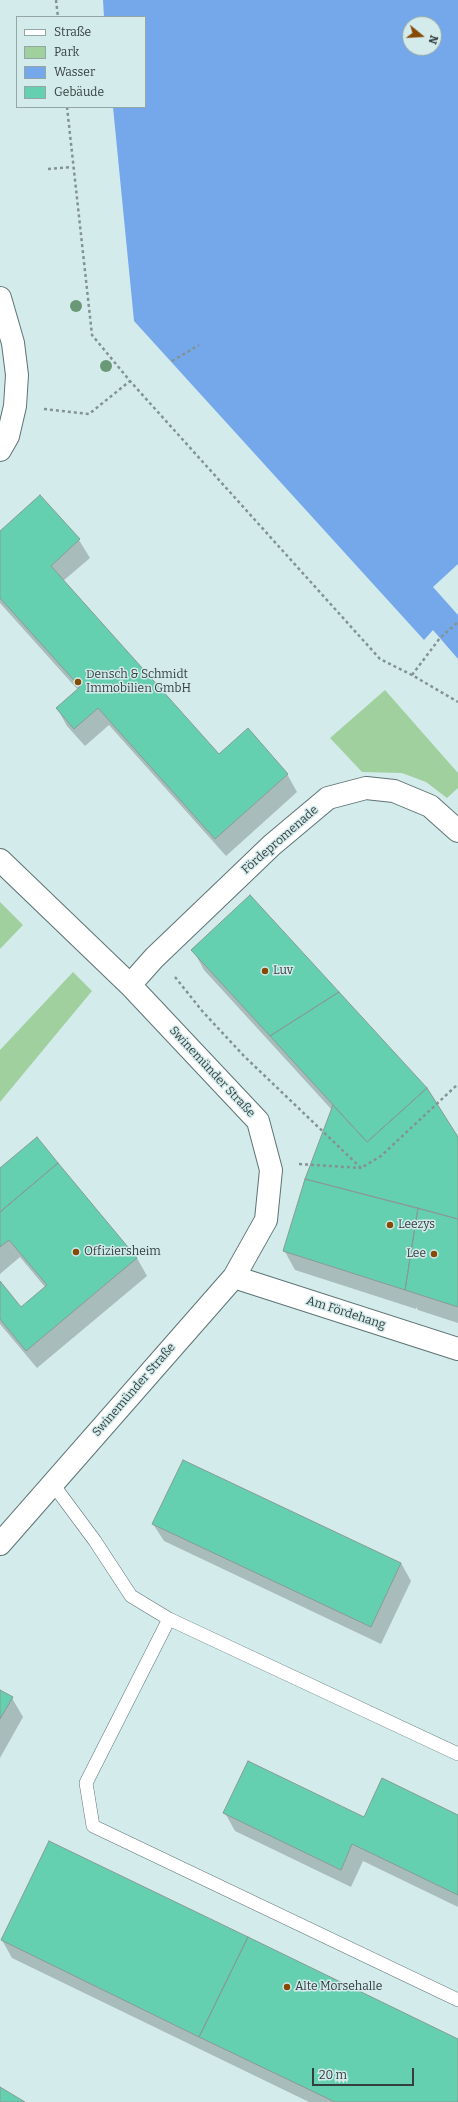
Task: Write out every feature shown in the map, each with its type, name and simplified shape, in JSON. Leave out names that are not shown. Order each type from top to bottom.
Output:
[{"type":"street","points":[[0,298],[13,343],[17,375],[15,406],[8,436],[0,450]]},
{"type":"street","name":"Fördepromenade","points":[[130,984],[154,958],[272,845],[328,798],[366,788],[394,791],[430,806],[458,832]]},
{"type":"street","name":"Swinemünder Straße","points":[[0,860],[130,984],[258,1121],[271,1170],[266,1220],[234,1277],[0,1544]]},
{"type":"street","name":"Am Fördehang","points":[[234,1277],[458,1349]]},
{"type":"lane","points":[[52,1484],[94,1541],[131,1596],[169,1619],[458,1754]]},
{"type":"lane","points":[[169,1619],[86,1783],[93,1826],[458,2000]]},
{"type":"path","points":[[56,0],[58,16]]},
{"type":"path","points":[[67,108],[72,167],[92,335],[130,381],[380,659],[412,675],[458,702]]},
{"type":"path","points":[[48,169],[72,167]]},
{"type":"path","points":[[172,362],[199,345]]},
{"type":"path","points":[[15,406],[89,414],[130,381]]},
{"type":"path","points":[[412,675],[440,638],[458,622]]},
{"type":"path","points":[[174,976],[203,1012],[244,1056],[361,1168]]},
{"type":"path","points":[[296,1164],[361,1168],[381,1156],[458,1084]]},
{"type":"green space","points":[[385,690],[458,773],[458,788],[447,798],[426,782],[402,773],[362,772],[330,738]]},
{"type":"green space","points":[[0,902],[23,925],[0,949]]},
{"type":"green space","points":[[73,972],[92,991],[0,1102],[0,1050]]},
{"type":"water","points":[[103,0],[458,0],[458,659],[433,630],[424,640],[134,321],[113,108],[146,108],[146,16],[104,16]]},
{"type":"pier","points":[[458,564],[458,615],[433,587]]},
{"type":"building","points":[[40,495],[80,539],[51,566],[219,754],[248,728],[288,774],[215,839],[98,708],[74,729],[56,708],[80,687],[0,598],[0,531]]},
{"type":"building","name":"Luv","points":[[250,895],[339,992],[270,1036],[191,950]]},
{"type":"building","points":[[339,992],[427,1088],[367,1142],[270,1036]]},
{"type":"building","points":[[427,1088],[458,1137],[458,1219],[305,1179],[333,1105],[367,1142]]},
{"type":"building","points":[[37,1137],[58,1163],[0,1212],[0,1168]]},
{"type":"building","name":"Offiziersheim","points":[[58,1163],[137,1258],[26,1351],[0,1319],[0,1281],[21,1307],[47,1285],[9,1240],[0,1247],[0,1212]]},
{"type":"building","points":[[305,1179],[418,1208],[405,1290],[283,1251]]},
{"type":"building","name":"Lee","points":[[418,1208],[458,1219],[458,1307],[405,1290]]},
{"type":"building","points":[[183,1460],[401,1563],[371,1627],[152,1524]]},
{"type":"building","points":[[0,1690],[13,1697],[0,1719]]},
{"type":"building","points":[[248,1761],[364,1817],[382,1778],[458,1815],[458,1895],[352,1844],[341,1870],[223,1813]]},
{"type":"building","points":[[49,1841],[248,1937],[199,2037],[1,1940]]},
{"type":"building","name":"Alte Morsehalle","points":[[248,1937],[458,2039],[458,2102],[335,2102],[199,2037]]},
{"type":"building","points":[[0,2087],[25,2102],[0,2102]]},
{"type":"place","name":"Densch & Schmidt Immobilien GmbH","points":[[78,682]]},
{"type":"place","name":"Luv","points":[[265,971]]},
{"type":"place","name":"Leezys","points":[[390,1225]]},
{"type":"place","name":"Offiziersheim","points":[[76,1252]]},
{"type":"place","name":"Lee","points":[[434,1254]]},
{"type":"place","name":"Alte Morsehalle","points":[[287,1987]]}]
